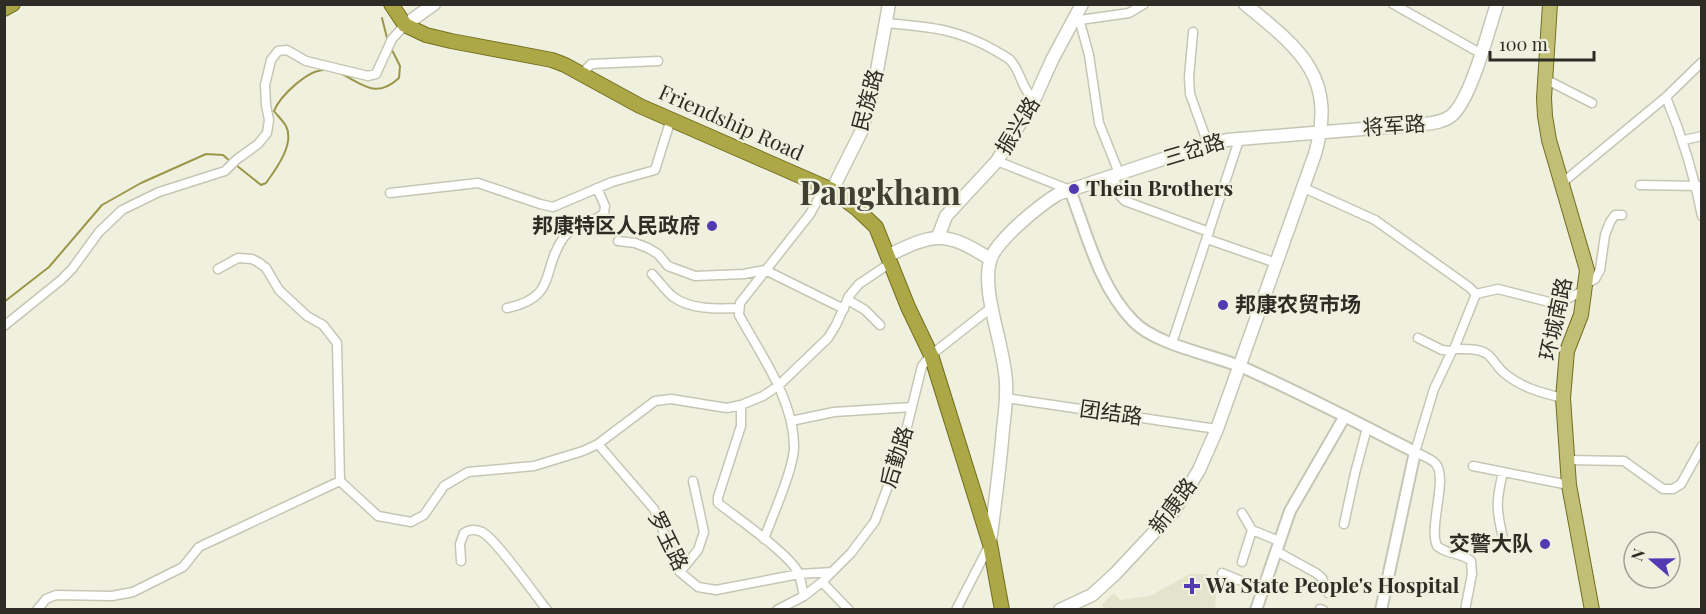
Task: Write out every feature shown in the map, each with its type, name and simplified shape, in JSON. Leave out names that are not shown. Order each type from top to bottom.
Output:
[{"type":"highway","points":[[4,9],[13,4]]},
{"type":"highway","points":[[391,4],[405,25]]},
{"type":"highway","name":"Friendship Road","points":[[405,25],[416,31],[451,41],[552,60],[640,106],[829,188],[869,219],[880,234],[888,260],[931,355],[990,544],[1002,609]]},
{"type":"main road","points":[[405,25],[434,4]]},
{"type":"main road","name":"民族路","points":[[829,188],[862,130],[876,76],[889,4]]},
{"type":"main road","name":"新康路","points":[[1060,609],[1092,594],[1115,574],[1174,511],[1199,470],[1304,188],[1322,131],[1321,93],[1310,67],[1290,44],[1245,4]]},
{"type":"main road","name":"将军路","points":[[1322,131],[1424,124],[1443,121],[1451,116],[1464,99],[1497,4]]},
{"type":"main road","name":"环城南路","points":[[1550,4],[1545,116],[1587,270],[1581,315],[1567,351],[1563,398],[1569,485],[1592,609]]},
{"type":"main road","name":"振兴路","points":[[938,237],[946,216],[997,161],[1034,100],[1052,60],[1080,13]]},
{"type":"main road","name":"三岔路","points":[[990,259],[1014,229],[1046,201],[1070,190],[1208,144],[1240,137],[1322,131]]},
{"type":"main road","points":[[888,260],[918,241],[938,237],[967,244],[990,259],[989,290],[1006,371],[1001,460],[990,544]]},
{"type":"street","points":[[1144,4],[1129,13],[1080,13],[1099,123],[1116,174],[1120,196],[1125,201],[1276,263]]},
{"type":"street","points":[[1393,4],[1480,53]]},
{"type":"street","points":[[885,23],[932,27],[960,33],[986,46],[1011,60],[1026,92],[1034,100]]},
{"type":"street","points":[[4,326],[61,280],[99,232],[122,210],[159,192],[225,171],[258,144],[267,133],[269,120],[265,85],[271,60],[278,51],[287,50],[306,61],[368,76],[376,74],[392,39],[405,25]]},
{"type":"street","points":[[1193,32],[1189,77],[1190,94],[1208,144]]},
{"type":"street","points":[[582,74],[591,64],[658,61]]},
{"type":"street","points":[[1562,183],[1666,97],[1701,62]]},
{"type":"street","points":[[1545,79],[1592,103]]},
{"type":"street","points":[[1666,97],[1684,140],[1699,186],[1701,216]]},
{"type":"street","points":[[390,193],[478,183],[553,207],[597,188],[655,170],[671,119]]},
{"type":"street","points":[[1684,140],[1701,136]]},
{"type":"street","points":[[1172,343],[1240,137]]},
{"type":"street","points":[[997,161],[1070,190],[1104,280],[1134,323],[1172,343],[1238,366],[1345,416],[1436,463],[1440,472],[1434,533],[1437,546],[1441,550],[1466,556],[1471,561],[1472,574],[1465,609]]},
{"type":"street","points":[[1640,185],[1699,186]]},
{"type":"street","points":[[507,308],[521,305],[542,292],[558,248],[565,236],[573,228],[604,213],[606,206],[597,188]]},
{"type":"street","points":[[764,539],[792,461],[794,447],[791,421],[778,386],[739,315],[738,308],[829,188]]},
{"type":"street","points":[[1304,188],[1375,220],[1476,294]]},
{"type":"street","points":[[1476,294],[1498,289],[1559,303],[1595,279],[1600,270],[1602,247],[1610,222],[1615,215],[1622,215]]},
{"type":"street","points":[[618,241],[635,243],[648,248],[658,254],[668,266],[694,276],[744,274],[765,270],[865,310],[880,325]]},
{"type":"street","points":[[218,269],[238,258],[252,258],[266,268],[279,290],[307,316],[323,325],[336,343],[340,481],[378,516],[411,522],[423,515],[444,486],[468,472],[534,466],[598,444],[655,401],[671,399],[728,408],[763,396],[778,386],[828,338],[859,284],[888,260]]},
{"type":"street","points":[[652,274],[673,297],[694,306],[716,309],[738,308]]},
{"type":"street","points":[[1381,609],[1414,452],[1434,389],[1476,294]]},
{"type":"street","name":"后勤路","points":[[780,609],[804,596],[822,582],[851,553],[875,522],[901,451],[922,366],[931,355],[993,307]]},
{"type":"street","points":[[1418,339],[1442,350],[1470,349],[1488,354],[1502,371],[1520,383],[1539,393],[1563,398]]},
{"type":"street","name":"团结路","points":[[1006,398],[1216,429]]},
{"type":"street","points":[[741,405],[741,426],[717,500],[791,563],[799,574],[804,596]]},
{"type":"street","points":[[791,421],[834,412],[912,407]]},
{"type":"street","points":[[1256,609],[1296,498],[1345,416]]},
{"type":"street","points":[[1344,524],[1354,473],[1367,428]]},
{"type":"street","name":"罗玉路","points":[[598,444],[654,509],[680,572],[698,587],[716,590],[799,574],[832,572]]},
{"type":"street","points":[[1567,460],[1624,461],[1663,489],[1673,489],[1681,484],[1701,446]]},
{"type":"street","points":[[1473,466],[1569,485]]},
{"type":"street","points":[[1503,472],[1496,501],[1503,538]]},
{"type":"street","points":[[37,609],[46,599],[57,595],[112,596],[133,592],[183,567],[199,548],[340,481]]},
{"type":"street","points":[[680,572],[698,550],[704,532],[693,481]]},
{"type":"street","points":[[1242,513],[1252,530],[1322,578],[1328,593]]},
{"type":"street","points":[[461,561],[460,544],[464,533],[469,530],[482,531],[498,547],[547,609]]},
{"type":"street","points":[[1242,562],[1252,530]]},
{"type":"street","points":[[956,609],[990,544]]},
{"type":"street","points":[[1222,573],[1263,590]]},
{"type":"street","points":[[822,582],[849,609]]},
{"type":"shaded area","name":"Wa State People's Hospital","points":[[1190,574],[1207,574],[1217,579],[1215,609],[1104,609],[1102,604],[1114,593],[1120,600],[1150,596]]},
{"type":"waterway","points":[[382,18],[387,38]]},
{"type":"waterway","points":[[340,73],[370,88],[383,88],[399,78],[400,66],[392,50]]},
{"type":"waterway","points":[[236,165],[261,185],[266,183],[283,156],[288,141],[286,126],[274,111],[277,105],[304,78],[312,73],[326,70]]},
{"type":"waterway","points":[[4,302],[49,267],[102,205],[141,183],[206,154],[223,155],[231,162]]},
{"type":"place","name":"Thein Brothers","points":[[1074,189]]},
{"type":"place","name":"邦康特区人民政府","points":[[712,226]]},
{"type":"place","name":"邦康农贸市场","points":[[1223,305]]},
{"type":"place","name":"交警大队","points":[[1545,544]]},
{"type":"place","name":"Wa State People's Hospital","points":[[1192,586]]},
{"type":"district","name":"Pangkham","points":[[880,193]]}]
